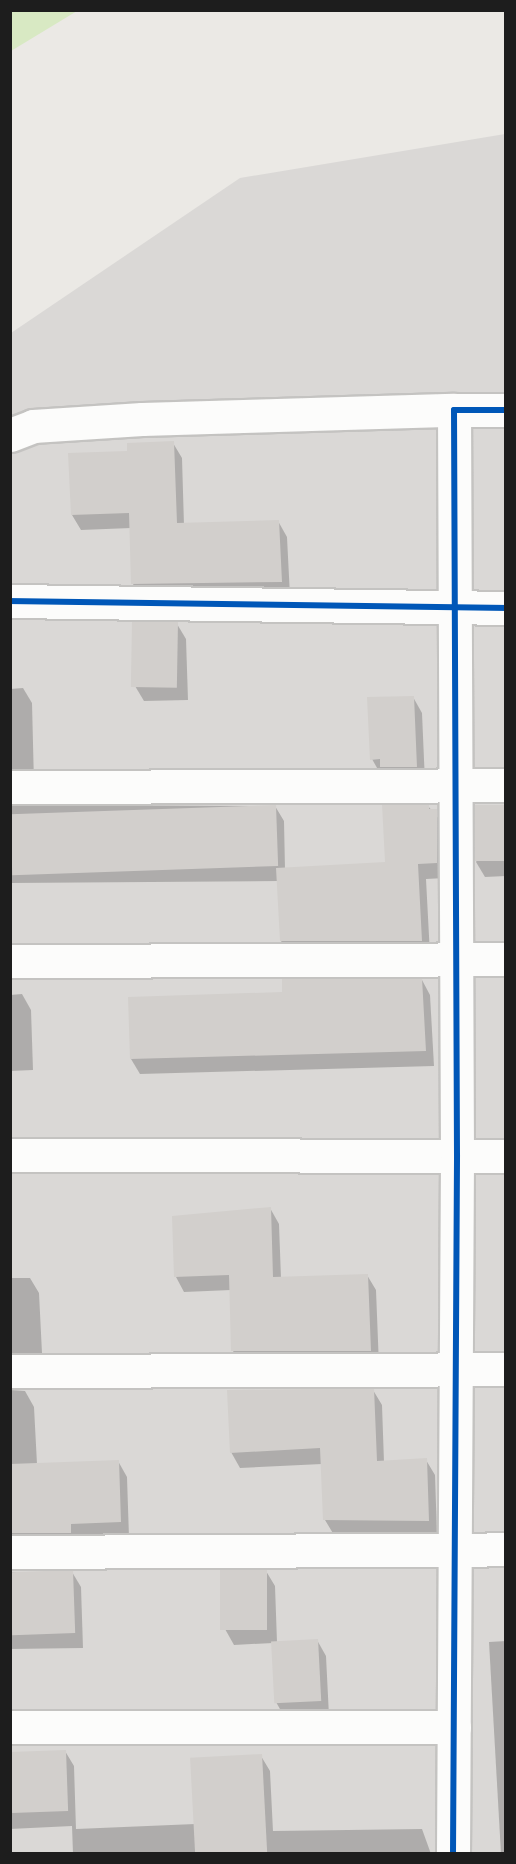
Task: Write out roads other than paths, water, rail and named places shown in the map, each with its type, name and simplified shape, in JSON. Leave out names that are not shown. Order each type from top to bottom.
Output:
[{"type":"street","points":[[453,1854],[457,1368],[454,410]]},
{"type":"street","points":[[10,435],[33,426],[142,419],[506,410]]},
{"type":"street","points":[[10,601],[506,608]]},
{"type":"street","points":[[10,787],[506,784]]},
{"type":"street","points":[[10,961],[506,959]]},
{"type":"street","points":[[10,1155],[506,1156]]},
{"type":"street","points":[[10,1371],[506,1369]]},
{"type":"street","points":[[10,1552],[506,1549]]},
{"type":"street","points":[[10,1727],[454,1727]]}]
